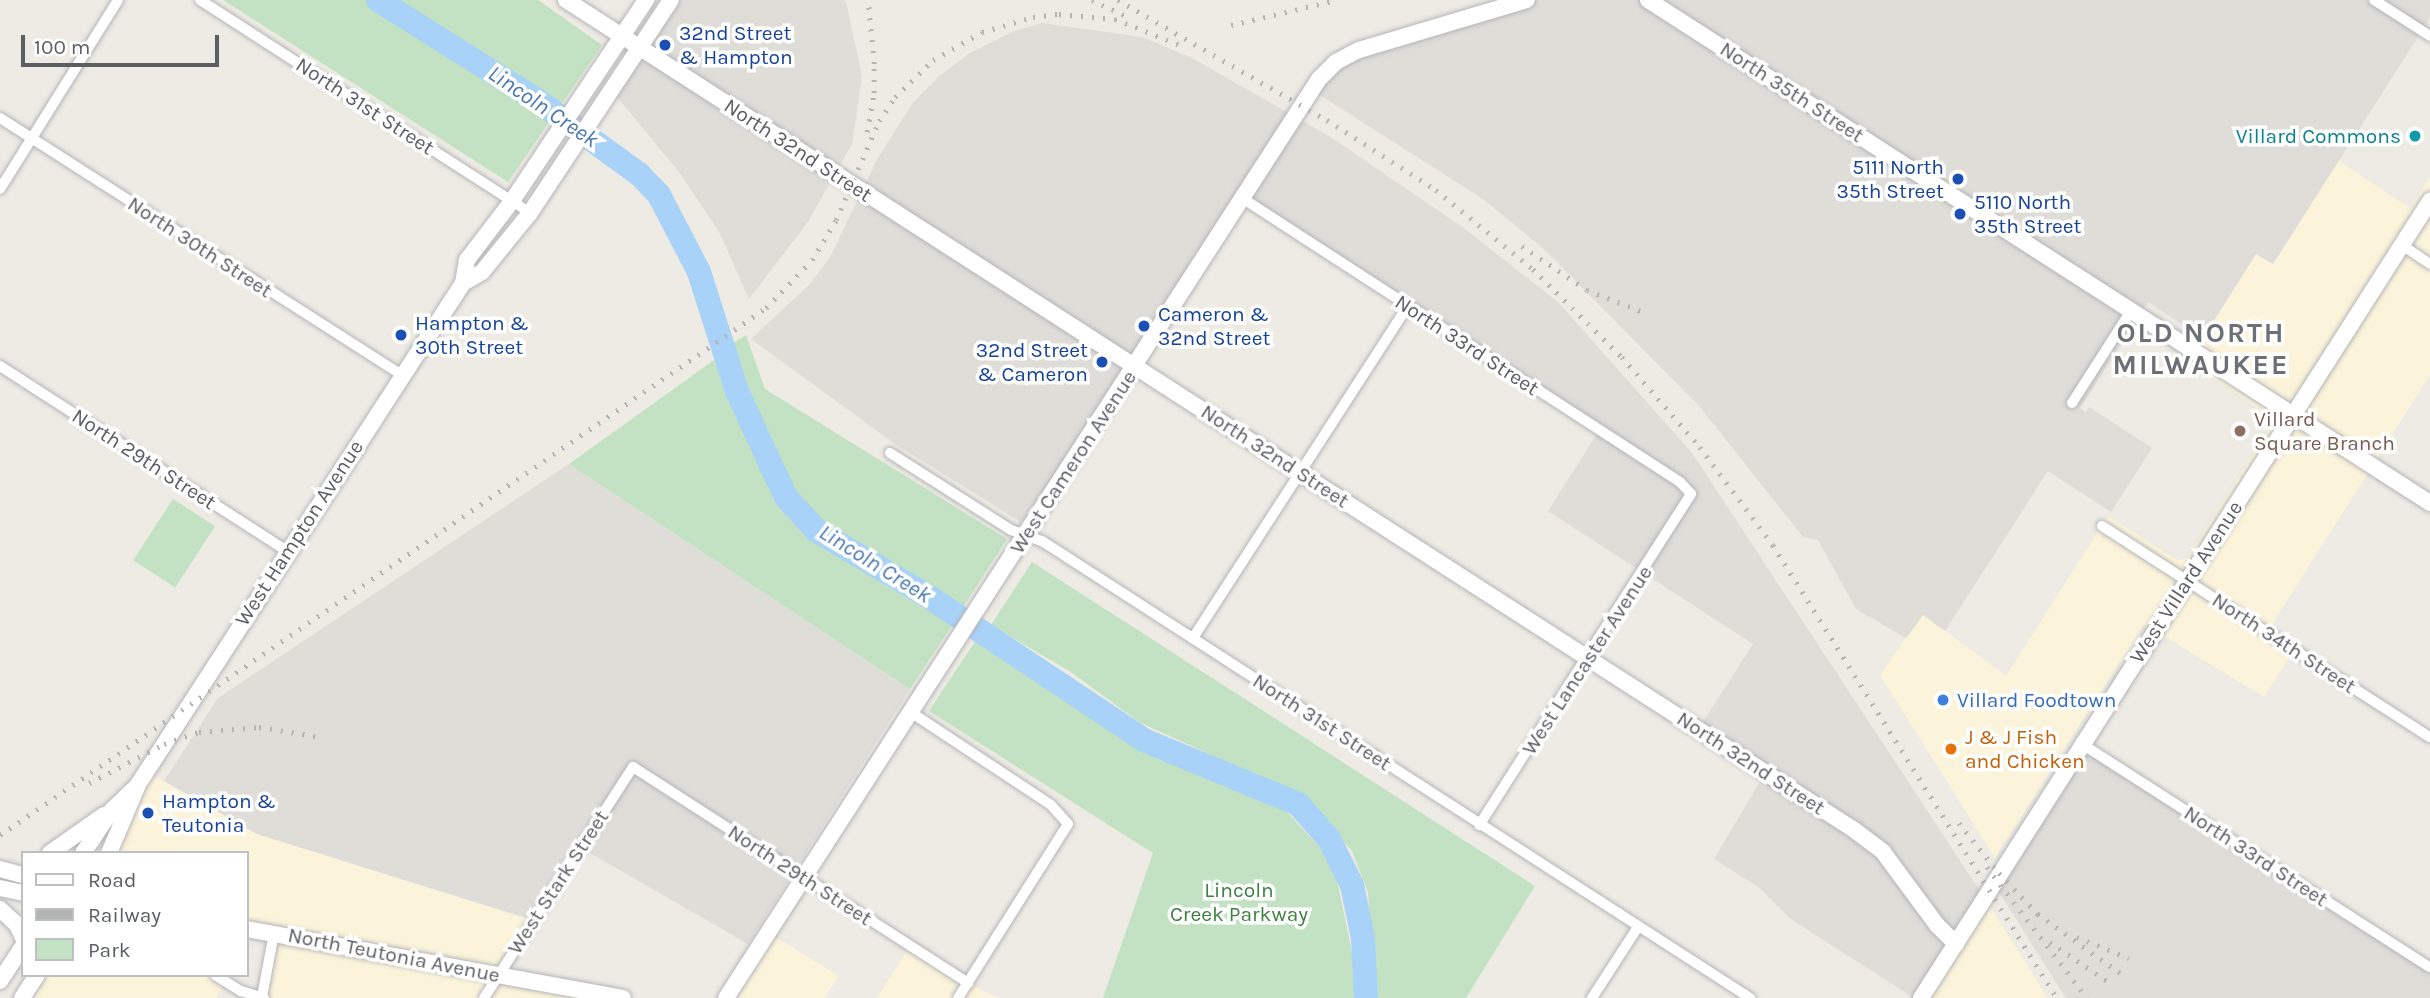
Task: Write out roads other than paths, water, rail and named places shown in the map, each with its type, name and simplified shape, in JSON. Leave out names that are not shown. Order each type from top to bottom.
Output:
[{"type":"street","points":[[0,189],[118,0]]},
{"type":"street","name":"North 31st Street","points":[[200,0],[530,212]]},
{"type":"street","name":"North 32nd Street","points":[[565,0],[1853,828],[1883,852],[1937,925],[1956,943]]},
{"type":"street","name":"West Hampton Avenue","points":[[110,851],[137,786],[401,374],[463,283],[467,260],[512,201],[646,0]]},
{"type":"street","name":"West Hampton Avenue","points":[[463,283],[482,272],[530,212],[671,0]]},
{"type":"street","name":"West Cameron Avenue","points":[[726,998],[1319,79],[1336,62],[1402,36],[1527,0]]},
{"type":"street","name":"North 35th Street","points":[[1648,0],[2430,503]]},
{"type":"street","points":[[2374,0],[2430,36]]},
{"type":"street","name":"North 30th Street","points":[[0,118],[401,374]]},
{"type":"street","name":"North 33rd Street","points":[[1242,198],[1680,482],[1691,494]]},
{"type":"street","name":"West Villard Avenue","points":[[1921,998],[2430,201]]},
{"type":"street","points":[[2402,245],[2430,264]]},
{"type":"street","points":[[1194,638],[1408,307]]},
{"type":"street","points":[[2072,403],[2132,309]]},
{"type":"street","name":"North 29th Street","points":[[0,366],[288,551]]},
{"type":"street","name":"North 31st Street","points":[[890,453],[1011,530],[1042,541],[1749,998]]},
{"type":"street","name":"West Lancaster Avenue","points":[[1479,825],[1588,659],[1691,494]]},
{"type":"street","name":"North 34th Street","points":[[2102,526],[2430,737]]},
{"type":"street","points":[[912,713],[1051,805],[1068,824],[958,998]]},
{"type":"street","name":"North 33rd Street","points":[[2082,744],[2426,965]]},
{"type":"street","name":"North 29th Street","points":[[633,767],[968,983]]},
{"type":"street","name":"West Stark Street","points":[[484,998],[633,767]]},
{"type":"street","name":"West Hampton Avenue","points":[[84,851],[111,810],[137,786]]},
{"type":"street","points":[[53,851],[111,810]]},
{"type":"street","points":[[0,869],[21,873]]},
{"type":"street","points":[[0,888],[21,893]]},
{"type":"street","points":[[0,909],[17,925],[21,934]]},
{"type":"street","points":[[1592,998],[1638,927]]},
{"type":"street","name":"North Teutonia Avenue","points":[[248,929],[623,998]]},
{"type":"street","points":[[218,977],[241,991],[263,997],[274,933]]},
{"type":"street","points":[[0,981],[21,949]]},
{"type":"street","points":[[2426,965],[2430,951]]},
{"type":"street","points":[[22,998],[36,977]]},
{"type":"waterway","name":"Lincoln Creek","points":[[378,0],[537,100],[639,174],[659,195],[699,272],[737,391],[768,459],[786,497],[817,531],[929,597],[1146,741],[1298,804],[1329,839],[1352,885],[1363,938],[1366,998]]},
{"type":"railway","points":[[867,132],[874,93],[868,0]]},
{"type":"railway","points":[[1092,0],[1127,16]]},
{"type":"railway","points":[[1118,0],[1327,120],[1436,190],[1533,269],[1622,357],[1700,447],[1773,545],[2057,998]]},
{"type":"railway","points":[[1231,25],[1337,0]]},
{"type":"railway","points":[[0,835],[766,308],[812,260],[836,220],[879,121],[895,97],[933,60],[982,32],[1033,17],[1059,14],[1115,19],[1185,47]]},
{"type":"railway","points":[[1522,246],[1587,290],[1646,313]]},
{"type":"railway","points":[[89,783],[164,744],[199,732],[259,727],[315,736]]},
{"type":"railway","points":[[1959,823],[1999,873],[2038,914],[2120,973]]},
{"type":"railway","points":[[1987,867],[2087,998]]},
{"type":"railway","points":[[2077,937],[2129,958]]},
{"type":"railway","points":[[2050,942],[2113,985]]},
{"type":"place","name":"32nd Street & Hampton","points":[[665,45]]},
{"type":"place","name":"Villard Commons","points":[[2415,136]]},
{"type":"place","name":"5111 North 35th Street","points":[[1958,179]]},
{"type":"place","name":"5110 North 35th Street","points":[[1960,214]]},
{"type":"place","name":"Cameron & 32nd Street","points":[[1144,326]]},
{"type":"place","name":"Hampton & 30th Street","points":[[401,335]]},
{"type":"place","name":"32nd Street & Cameron","points":[[1102,362]]},
{"type":"place","name":"Villard Square Branch","points":[[2240,431]]},
{"type":"place","name":"Villard Foodtown","points":[[1943,700]]},
{"type":"place","name":"J & J Fish and Chicken","points":[[1951,749]]},
{"type":"place","name":"Hampton & Teutonia","points":[[148,813]]},
{"type":"district","name":"OLD NORTH MILWAUKEE","points":[[2201,349]]},
{"type":"park label","name":"Lincoln Creek Parkway","points":[[1239,902]]}]
